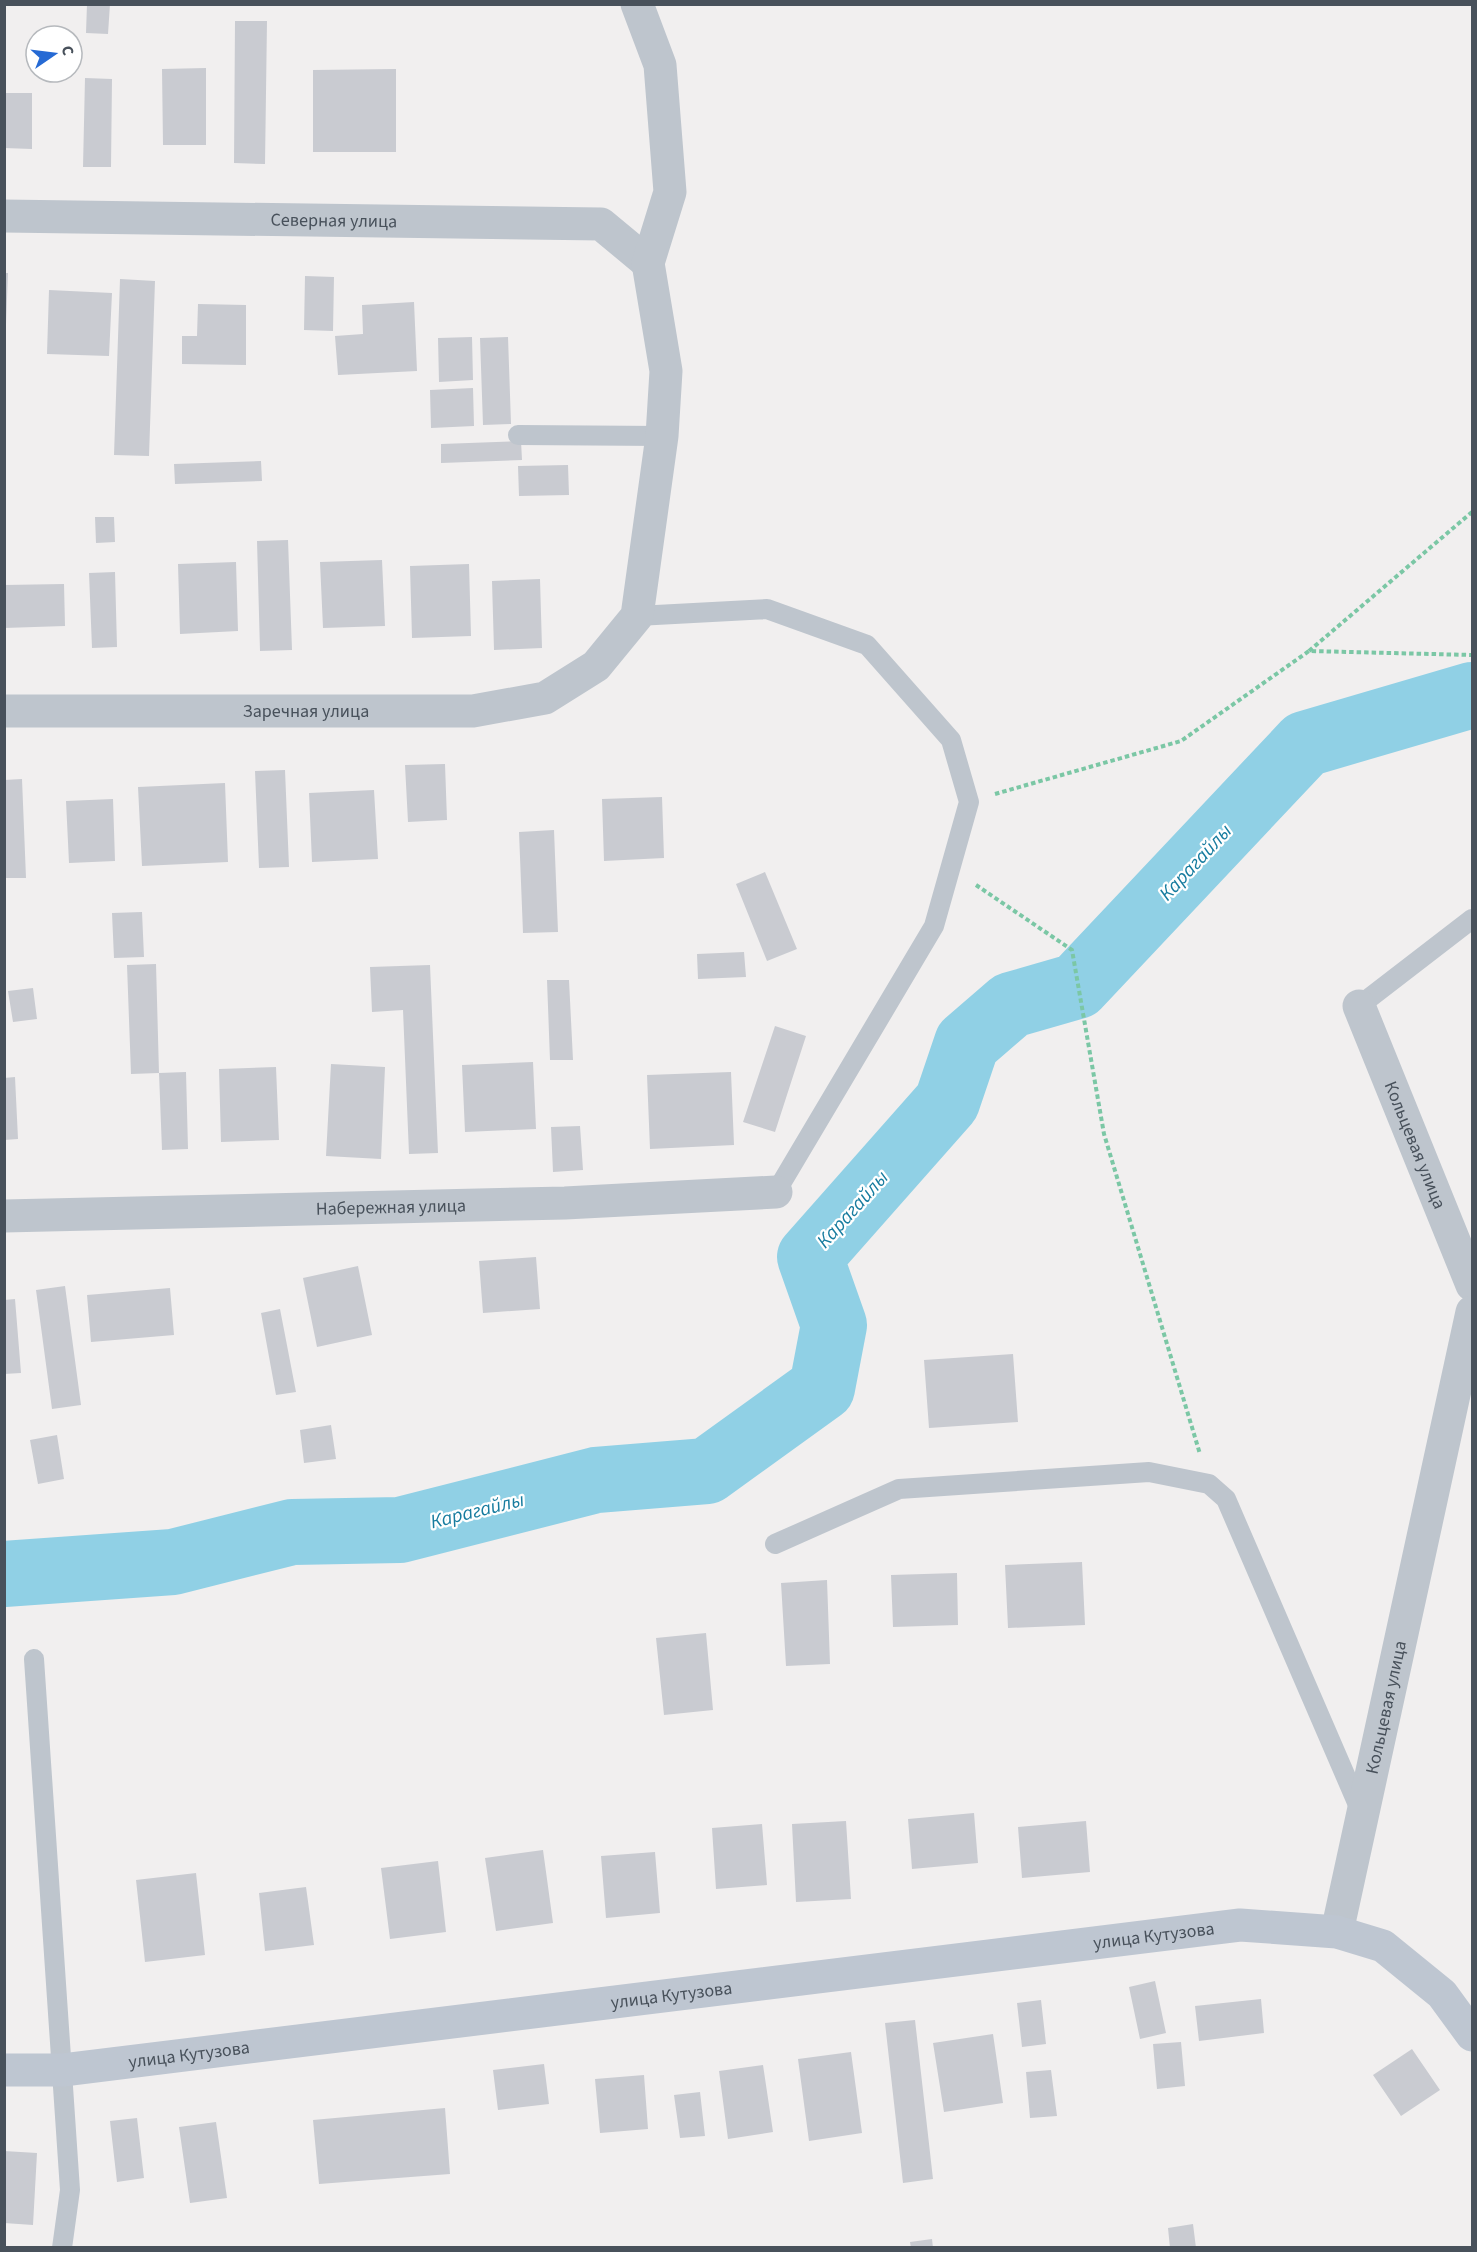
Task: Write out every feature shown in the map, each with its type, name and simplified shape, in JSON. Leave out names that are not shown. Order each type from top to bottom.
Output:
[{"type":"main road","name":"улица Кутузова","points":[[4,2070],[63,2070],[1240,1925],[1337,1932]]},
{"type":"main road","points":[[1337,1932],[1383,1946],[1442,1994],[1473,2035]]},
{"type":"street","points":[[637,4],[660,64],[670,192],[648,263],[666,371],[662,436],[637,616]]},
{"type":"street","name":"Северная улица","points":[[4,216],[601,224],[648,263]]},
{"type":"street","name":"Заречная улица","points":[[4,711],[472,711],[545,698],[596,666],[637,616]]},
{"type":"street","name":"Кольцевая улица","points":[[1359,1006],[1473,1285]]},
{"type":"street","name":"Набережная улица","points":[[4,1216],[565,1203],[776,1192]]},
{"type":"street","name":"Кольцевая улица","points":[[1337,1932],[1473,1312]]},
{"type":"lane","points":[[518,435],[662,436]]},
{"type":"lane","points":[[637,616],[767,609],[867,645],[951,740],[969,802],[934,926],[776,1192]]},
{"type":"lane","points":[[1359,1006],[1473,919]]},
{"type":"lane","points":[[775,1544],[899,1489],[1149,1472],[1209,1484],[1226,1499],[1363,1816]]},
{"type":"lane","points":[[34,1659],[70,2190],[62,2247]]},
{"type":"path","points":[[969,802],[1181,741],[1309,651],[1473,512]]},
{"type":"path","points":[[1309,651],[1473,656]]},
{"type":"path","points":[[950,867],[1072,950],[1104,1134],[1209,1484]]},
{"type":"building","points":[[87,4],[110,4],[108,34],[86,33]]},
{"type":"building","points":[[235,21],[267,21],[265,164],[234,163]]},
{"type":"building","points":[[206,68],[206,145],[163,145],[162,69]]},
{"type":"building","points":[[396,69],[396,152],[313,152],[313,70]]},
{"type":"building","points":[[85,78],[112,79],[111,167],[83,167]]},
{"type":"building","points":[[4,93],[32,93],[32,149],[4,148]]},
{"type":"building","points":[[4,273],[8,273],[6,324],[4,324]]},
{"type":"building","points":[[305,276],[334,277],[333,331],[304,330]]},
{"type":"building","points":[[120,279],[155,281],[149,456],[114,455]]},
{"type":"building","points":[[49,290],[112,293],[109,356],[47,354]]},
{"type":"building","points":[[414,302],[417,371],[338,375],[335,336],[363,334],[362,305]]},
{"type":"building","points":[[198,304],[246,305],[246,365],[182,364],[182,336],[197,336]]},
{"type":"building","points":[[472,337],[473,380],[439,382],[438,338]]},
{"type":"building","points":[[508,337],[511,424],[483,425],[480,338]]},
{"type":"building","points":[[473,388],[474,426],[431,428],[430,390]]},
{"type":"building","points":[[521,441],[522,460],[441,463],[441,444]]},
{"type":"building","points":[[261,461],[262,481],[175,484],[174,464]]},
{"type":"building","points":[[568,465],[569,495],[519,496],[518,466]]},
{"type":"building","points":[[95,517],[114,517],[115,542],[96,543]]},
{"type":"building","points":[[288,540],[292,650],[260,651],[257,541]]},
{"type":"building","points":[[382,560],[385,626],[323,628],[320,562]]},
{"type":"building","points":[[236,562],[238,631],[180,634],[178,564]]},
{"type":"building","points":[[469,564],[471,636],[412,638],[410,566]]},
{"type":"building","points":[[115,572],[117,647],[92,648],[89,573]]},
{"type":"building","points":[[540,579],[542,648],[494,650],[492,581]]},
{"type":"building","points":[[64,584],[65,626],[4,628],[4,585]]},
{"type":"building","points":[[445,764],[447,820],[408,822],[405,765]]},
{"type":"building","points":[[285,770],[289,867],[259,868],[255,771]]},
{"type":"building","points":[[22,779],[26,878],[4,878],[4,780]]},
{"type":"building","points":[[225,783],[228,862],[142,866],[138,787]]},
{"type":"building","points":[[374,790],[378,859],[312,862],[309,793]]},
{"type":"building","points":[[662,797],[664,858],[604,861],[602,799]]},
{"type":"building","points":[[113,799],[115,861],[69,863],[66,801]]},
{"type":"building","points":[[554,830],[558,932],[523,933],[519,832]]},
{"type":"building","points":[[765,872],[797,949],[767,961],[736,884]]},
{"type":"building","points":[[142,912],[144,957],[114,958],[112,913]]},
{"type":"building","points":[[744,952],[746,977],[698,979],[697,954]]},
{"type":"building","points":[[156,964],[159,1073],[131,1074],[127,965]]},
{"type":"building","points":[[430,965],[438,1153],[409,1154],[403,1010],[372,1012],[370,967]]},
{"type":"building","points":[[547,980],[569,980],[573,1060],[550,1060]]},
{"type":"building","points":[[33,988],[37,1019],[13,1022],[8,991]]},
{"type":"building","points":[[775,1026],[806,1036],[775,1132],[743,1122]]},
{"type":"building","points":[[533,1062],[536,1129],[465,1132],[462,1065]]},
{"type":"building","points":[[331,1064],[385,1067],[381,1159],[326,1156]]},
{"type":"building","points":[[276,1067],[279,1140],[221,1142],[219,1069]]},
{"type":"building","points":[[186,1072],[188,1149],[162,1150],[159,1073]]},
{"type":"building","points":[[731,1072],[734,1145],[650,1149],[647,1075]]},
{"type":"building","points":[[15,1077],[18,1139],[4,1140],[4,1078]]},
{"type":"building","points":[[580,1126],[583,1170],[553,1172],[551,1127]]},
{"type":"building","points":[[536,1257],[540,1309],[483,1313],[479,1261]]},
{"type":"building","points":[[358,1266],[372,1335],[317,1347],[303,1278]]},
{"type":"building","points":[[65,1286],[81,1405],[52,1409],[36,1290]]},
{"type":"building","points":[[170,1288],[174,1335],[91,1342],[87,1295]]},
{"type":"building","points":[[15,1299],[21,1373],[4,1374],[4,1300]]},
{"type":"building","points":[[280,1309],[296,1392],[276,1395],[261,1313]]},
{"type":"building","points":[[1013,1354],[1018,1422],[929,1428],[924,1360]]},
{"type":"building","points":[[331,1425],[336,1459],[304,1463],[300,1430]]},
{"type":"building","points":[[57,1435],[64,1479],[38,1484],[30,1440]]},
{"type":"building","points":[[1082,1562],[1085,1625],[1008,1628],[1005,1565]]},
{"type":"building","points":[[957,1573],[958,1625],[893,1627],[891,1575]]},
{"type":"building","points":[[827,1580],[830,1664],[786,1666],[781,1583]]},
{"type":"building","points":[[706,1633],[713,1710],[664,1715],[656,1638]]},
{"type":"building","points":[[974,1813],[978,1863],[912,1869],[908,1819]]},
{"type":"building","points":[[846,1821],[851,1899],[796,1902],[792,1824]]},
{"type":"building","points":[[1086,1821],[1090,1872],[1022,1878],[1018,1827]]},
{"type":"building","points":[[762,1824],[767,1885],[716,1889],[712,1828]]},
{"type":"building","points":[[543,1850],[553,1923],[496,1931],[485,1858]]},
{"type":"building","points":[[655,1852],[660,1913],[606,1918],[601,1856]]},
{"type":"building","points":[[438,1861],[446,1932],[390,1939],[381,1868]]},
{"type":"building","points":[[196,1873],[205,1955],[145,1962],[136,1880]]},
{"type":"building","points":[[306,1887],[314,1945],[265,1951],[259,1893]]},
{"type":"building","points":[[1155,1981],[1166,2033],[1140,2039],[1129,1987]]},
{"type":"building","points":[[1261,1999],[1264,2033],[1199,2041],[1195,2006]]},
{"type":"building","points":[[1041,2000],[1046,2044],[1022,2047],[1017,2003]]},
{"type":"building","points":[[915,2020],[933,2179],[903,2183],[885,2023]]},
{"type":"building","points":[[993,2034],[1003,2103],[944,2112],[933,2043]]},
{"type":"building","points":[[1181,2042],[1185,2086],[1157,2089],[1153,2044]]},
{"type":"building","points":[[1412,2049],[1440,2090],[1401,2116],[1373,2075]]},
{"type":"building","points":[[851,2052],[862,2133],[809,2141],[798,2059]]},
{"type":"building","points":[[544,2064],[549,2104],[498,2110],[493,2070]]},
{"type":"building","points":[[763,2065],[773,2132],[728,2139],[719,2071]]},
{"type":"building","points":[[1051,2070],[1057,2116],[1030,2118],[1026,2072]]},
{"type":"building","points":[[644,2075],[648,2129],[600,2133],[595,2079]]},
{"type":"building","points":[[700,2092],[705,2136],[680,2138],[674,2095]]},
{"type":"building","points":[[445,2108],[450,2174],[319,2184],[313,2120]]},
{"type":"building","points":[[137,2118],[144,2178],[117,2182],[110,2121]]},
{"type":"building","points":[[216,2122],[227,2198],[190,2203],[179,2127]]},
{"type":"building","points":[[4,2151],[37,2153],[33,2225],[4,2223]]},
{"type":"building","points":[[1193,2224],[1196,2248],[1170,2248],[1168,2228]]},
{"type":"building","points":[[932,2239],[933,2248],[911,2248],[910,2242]]},
{"type":"waterway","name":"Карагайлы","points":[[4,1574],[173,1562],[292,1532],[400,1530],[596,1480],[707,1471],[822,1388],[834,1325],[810,1257],[947,1102],[967,1043],[1011,1005],[1077,986],[1305,744],[1472,695]]}]
